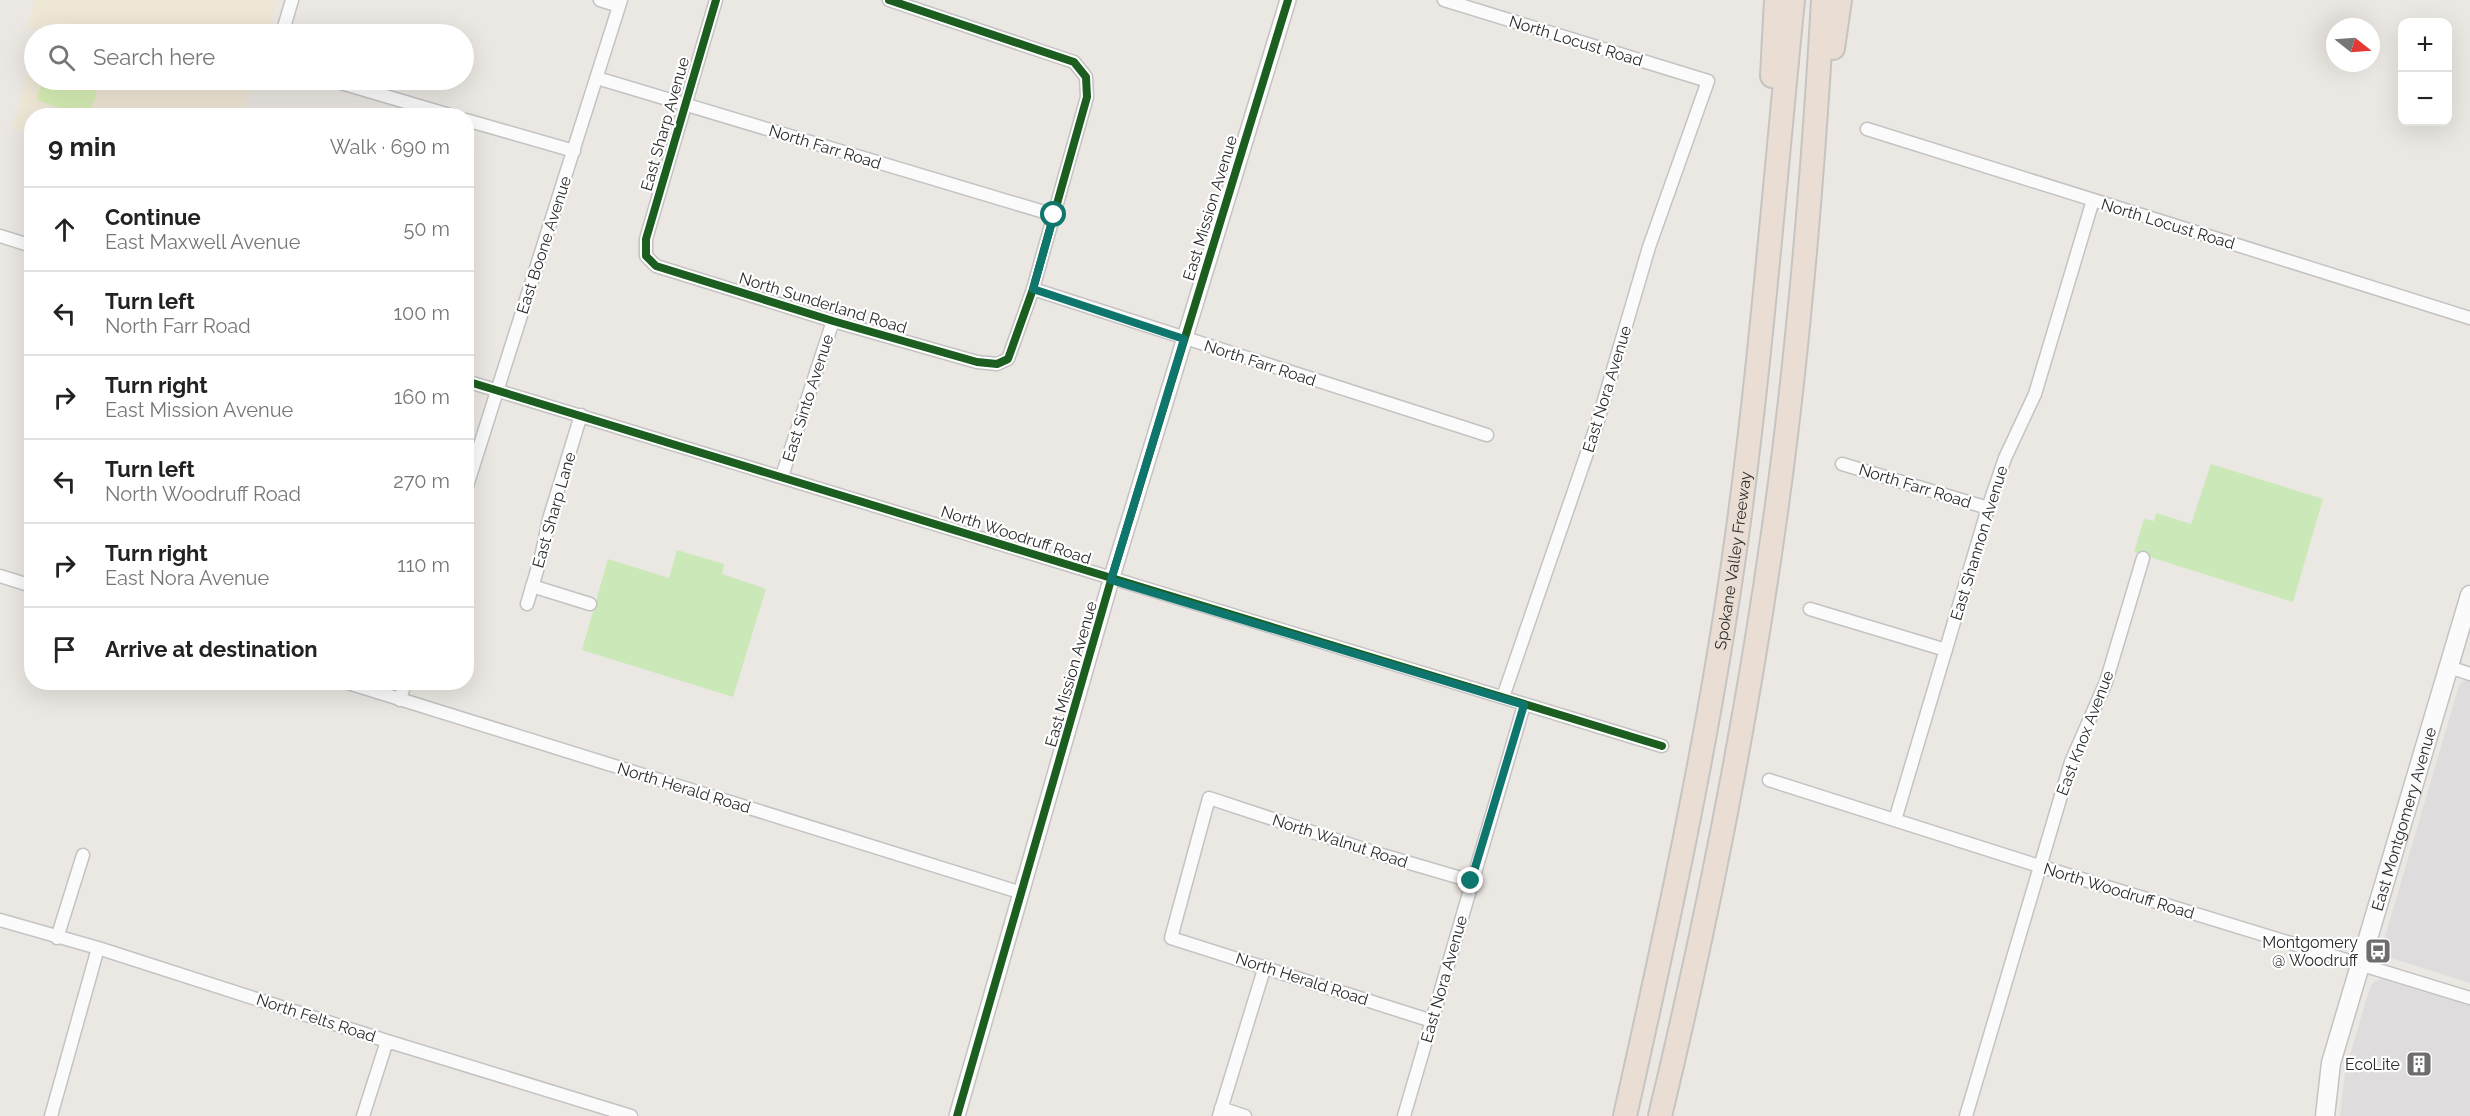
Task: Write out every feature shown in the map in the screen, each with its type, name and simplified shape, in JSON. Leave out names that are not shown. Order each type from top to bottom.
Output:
[{"type":"highway","points":[[1775,177],[1771,65],[1776,0]]},
{"type":"highway","name":"Spokane Valley Freeway","points":[[1625,1116],[1670,915],[1733,566],[1752,417],[1793,0]]},
{"type":"highway","points":[[1660,1116],[1702,934],[1746,706],[1774,525],[1789,412],[1813,174],[1823,0]]},
{"type":"highway","points":[[1813,174],[1840,0]]},
{"type":"main road","name":"East Montgomery Avenue","points":[[2325,1116],[2331,1063],[2470,595]]},
{"type":"street","points":[[285,24],[292,0]]},
{"type":"street","points":[[600,0],[620,3]]},
{"type":"street","name":"East Sharp Avenue","points":[[646,256],[646,238],[716,0]]},
{"type":"street","points":[[889,0],[929,6],[1074,62],[1086,77],[1087,98],[1033,289]]},
{"type":"street","name":"East Mission Avenue","points":[[957,1116],[1111,580],[1288,0]]},
{"type":"street","name":"North Locust Road","points":[[1444,0],[1708,81]]},
{"type":"street","name":"East Boone Avenue","points":[[474,464],[620,3]]},
{"type":"street","name":"North Farr Road","points":[[597,78],[1054,215]]},
{"type":"street","name":"East Nora Avenue","points":[[1503,697],[1597,424],[1649,247],[1708,81]]},
{"type":"street","points":[[365,90],[426,108]]},
{"type":"street","points":[[474,122],[574,152]]},
{"type":"street","name":"North Locust Road","points":[[1867,129],[2470,318]]},
{"type":"street","name":"East Shannon Avenue","points":[[1895,820],[1988,508],[2002,467],[2035,394],[2093,201]]},
{"type":"street","points":[[0,236],[24,244]]},
{"type":"street","name":"North Sunderland Road","points":[[646,256],[656,266],[833,321],[977,362],[997,364],[1008,359],[1033,289]]},
{"type":"street","name":"North Farr Road","points":[[1033,289],[1487,435]]},
{"type":"street","name":"East Sinto Avenue","points":[[783,476],[833,321]]},
{"type":"street","name":"North Woodruff Road","points":[[474,383],[783,476],[1111,580],[1662,746]]},
{"type":"street","name":"East Sharp Lane","points":[[527,604],[549,519],[581,415]]},
{"type":"street","name":"North Farr Road","points":[[1842,464],[1988,508]]},
{"type":"street","name":"East Knox Avenue","points":[[1966,1116],[2076,748],[2106,681],[2143,558]]},
{"type":"street","points":[[0,576],[24,584]]},
{"type":"street","points":[[532,586],[590,604]]},
{"type":"street","points":[[1810,609],[1946,651]]},
{"type":"street","points":[[2449,668],[2470,674]]},
{"type":"street","name":"North Herald Road","points":[[371,690],[1022,893]]},
{"type":"street","points":[[400,699],[403,690]]},
{"type":"street","name":"East Nora Avenue","points":[[1404,1116],[1524,705]]},
{"type":"street","name":"North Woodruff Road","points":[[1768,780],[2470,998]]},
{"type":"street","name":"North Walnut Road","points":[[1171,938],[1209,798],[1379,854],[1471,881]]},
{"type":"street","points":[[57,938],[83,855]]},
{"type":"street","name":"North Felts Road","points":[[0,920],[98,948],[629,1116]]},
{"type":"street","name":"North Herald Road","points":[[1171,938],[1432,1020]]},
{"type":"street","points":[[51,1116],[98,948]]},
{"type":"street","points":[[1245,1116],[1220,1112],[1265,966]]},
{"type":"street","points":[[363,1116],[387,1041]]},
{"type":"shaded area","points":[[35,0],[277,0],[270,24],[28,24]]},
{"type":"shaded area","points":[[24,88],[24,90],[250,90],[245,108],[24,108],[24,131],[12,129]]},
{"type":"shaded area","points":[[2470,678],[2470,983],[2388,957],[2383,955],[2381,950],[2459,686]]},
{"type":"shaded area","points":[[2381,979],[2470,1006],[2470,1116],[2340,1116],[2345,1072],[2370,987]]},
{"type":"green space","points":[[39,90],[96,90],[95,100],[90,108],[60,108],[39,101],[37,97]]},
{"type":"green space","points":[[2211,464],[2323,499],[2293,602],[2134,552],[2144,519],[2154,521],[2156,513],[2191,524]]},
{"type":"green space","points":[[677,550],[724,564],[722,574],[766,589],[733,697],[582,650],[608,559],[669,578]]},
{"type":"cycle path","points":[[716,0],[646,239],[646,256],[656,266],[833,321],[977,362],[997,364],[1008,359],[1033,289],[1087,97],[1086,77],[1074,62],[889,0]]},
{"type":"cycle path","points":[[957,1116],[1111,580],[1288,0]]},
{"type":"cycle path","points":[[474,383],[1662,746]]},
{"type":"place","name":"Montgomery @ Woodruff","points":[[2378,951]]},
{"type":"place","name":"EcoLite","points":[[2419,1064]]},
{"type":"route","points":[[1054,215],[1033,289],[1184,339],[1111,580],[1524,705],[1471,881]]}]
